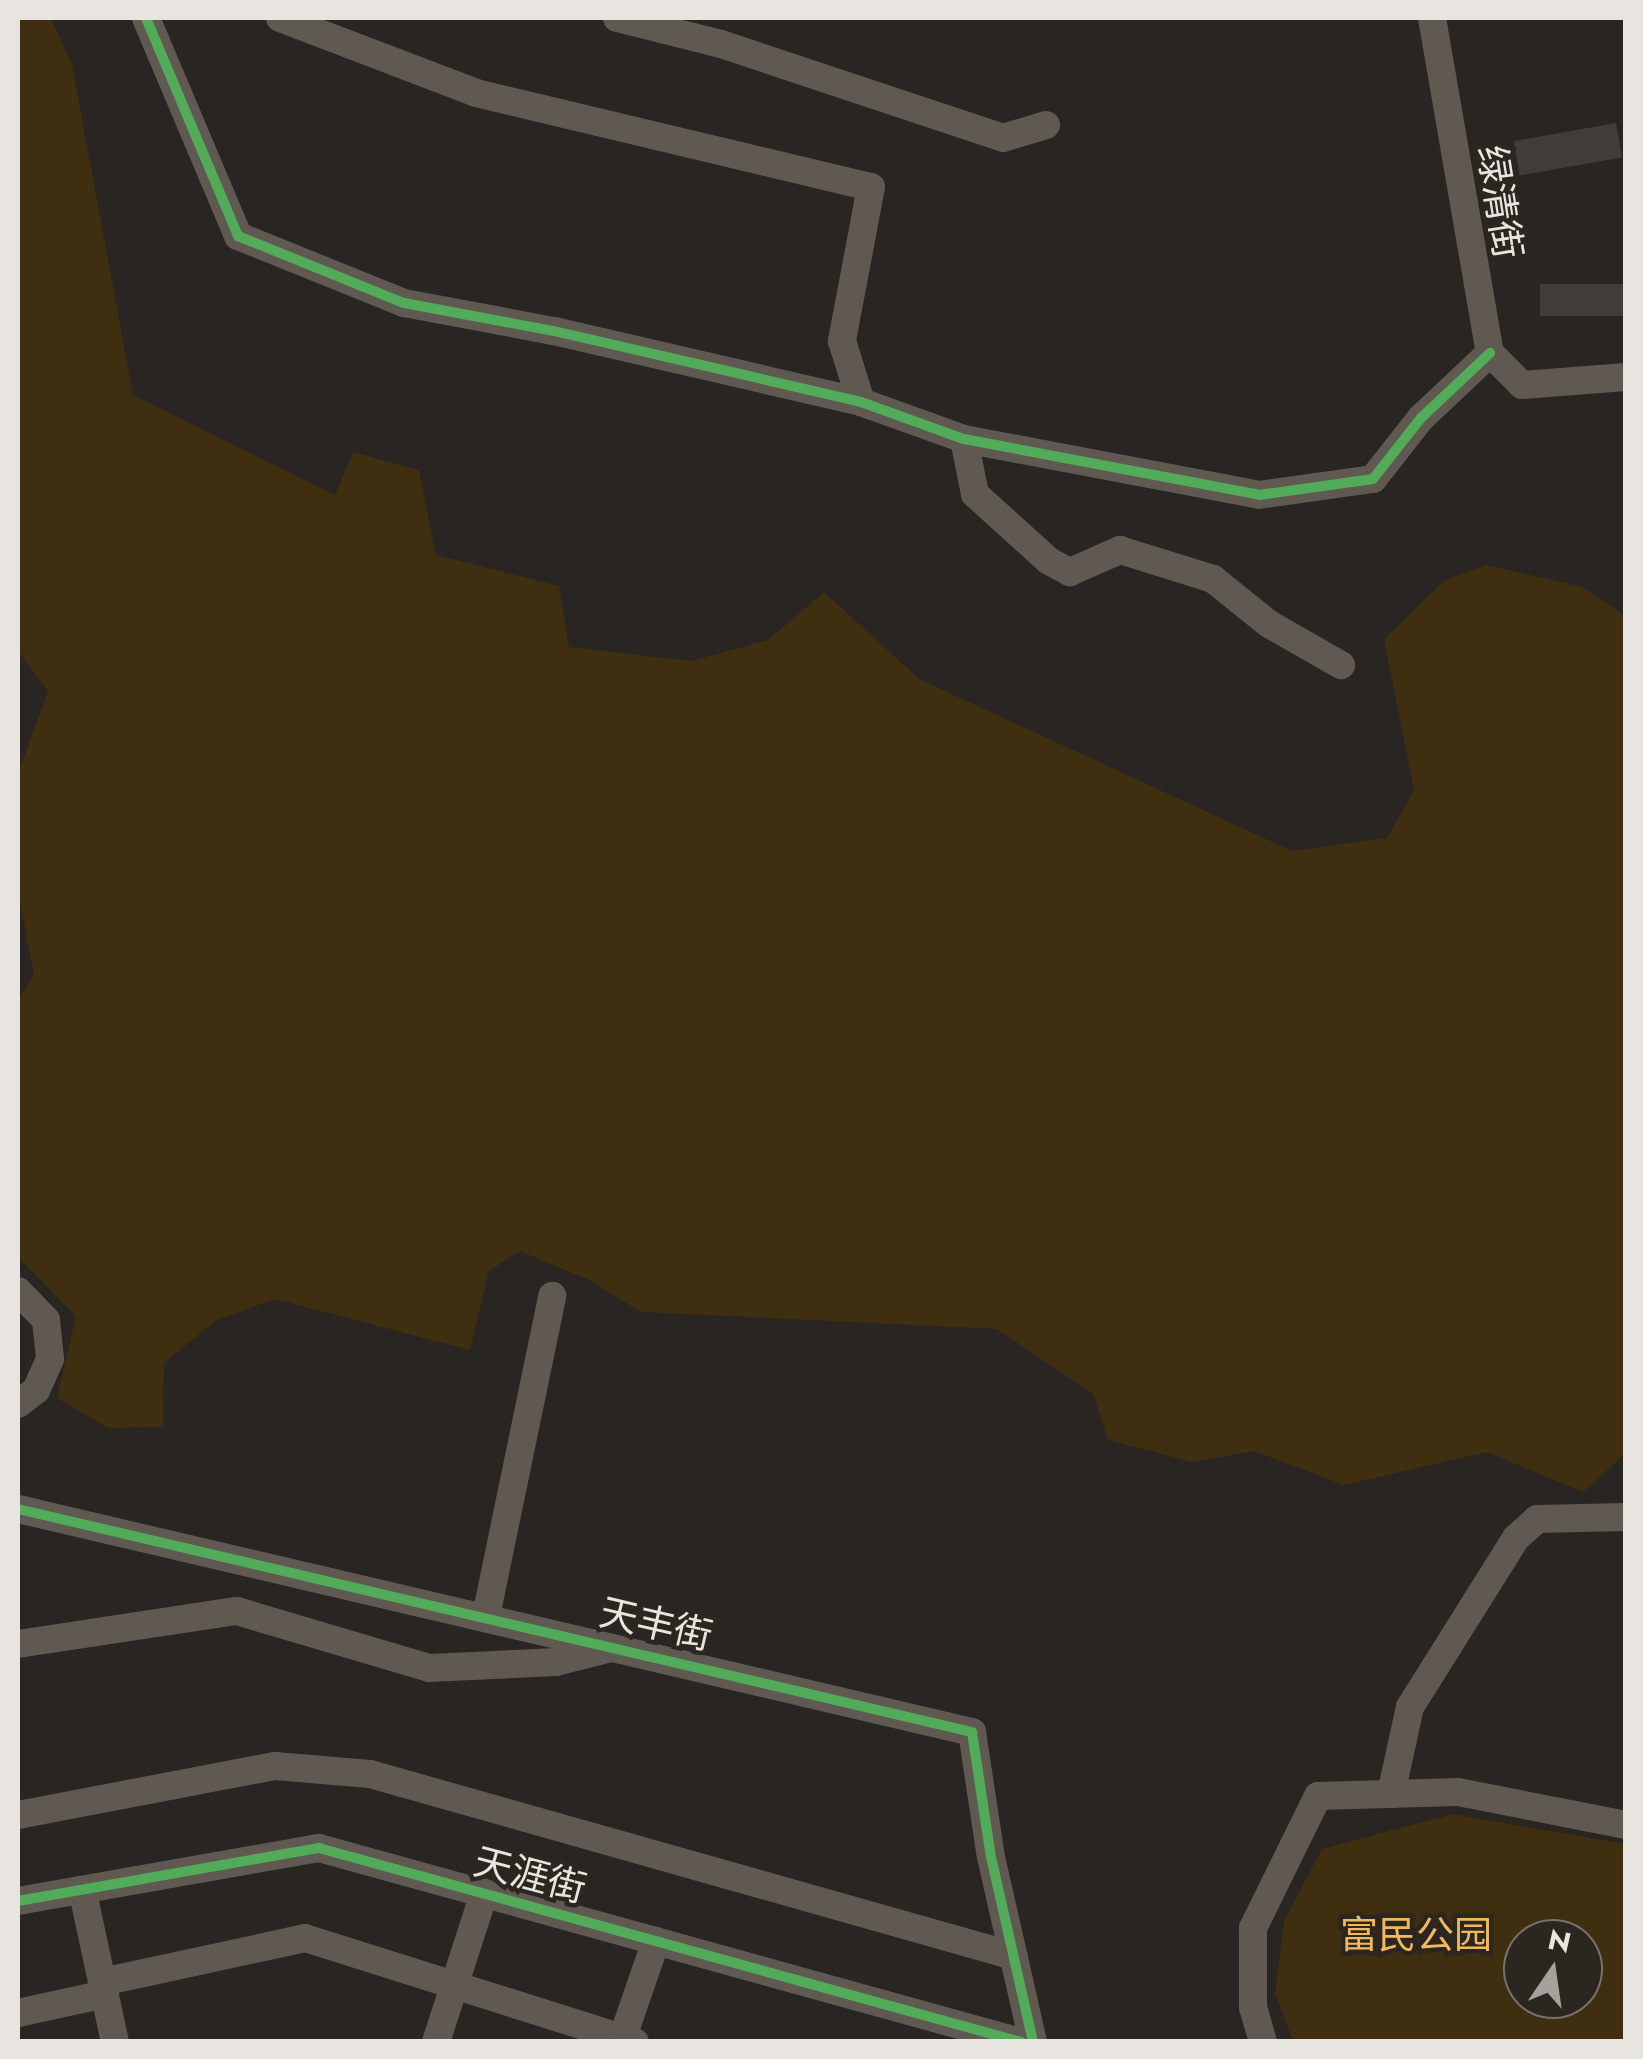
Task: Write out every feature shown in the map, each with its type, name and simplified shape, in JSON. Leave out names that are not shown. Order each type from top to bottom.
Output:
[{"type":"street","points":[[146,18],[238,236],[404,304],[554,330],[861,402],[964,439],[1259,495],[1373,479],[1421,418],[1490,353],[1522,385],[1626,376]]},
{"type":"street","points":[[280,18],[335,29],[476,93],[871,186],[842,341],[861,402]]},
{"type":"street","points":[[617,18],[721,44],[1003,138],[1046,125]]},
{"type":"street","name":"绿清街","points":[[1432,18],[1490,353]]},
{"type":"street","points":[[964,439],[975,494],[1049,561],[1070,572],[1120,550],[1213,578],[1269,624],[1341,665]]},
{"type":"street","points":[[18,1291],[46,1320],[50,1359],[36,1390],[18,1404]]},
{"type":"street","points":[[486,1616],[552,1296]]},
{"type":"street","name":"天丰街","points":[[18,1509],[618,1646],[972,1732],[1033,2042]]},
{"type":"street","points":[[1392,1794],[1410,1708],[1516,1538],[1536,1519],[1626,1518]]},
{"type":"street","points":[[18,1644],[237,1611],[430,1668],[556,1662],[618,1646]]},
{"type":"street","points":[[18,1815],[275,1766],[370,1774],[1014,1956]]},
{"type":"street","points":[[1263,2042],[1253,2008],[1253,1928],[1318,1796],[1458,1792],[1626,1825]]},
{"type":"street","name":"天涯街","points":[[18,1901],[82,1893],[319,1848],[1021,2042]]},
{"type":"street","points":[[82,1893],[115,2042]]},
{"type":"street","points":[[436,2042],[484,1893]]},
{"type":"street","points":[[18,2013],[305,1938],[626,2040],[656,1940]]},
{"type":"green space","points":[[18,18],[51,18],[72,65],[133,395],[335,495],[353,452],[419,470],[436,555],[559,586],[569,647],[691,661],[768,640],[824,592],[919,679],[1292,851],[1387,838],[1414,790],[1384,639],[1445,580],[1487,565],[1583,587],[1625,616],[1625,1454],[1583,1492],[1487,1452],[1344,1485],[1254,1451],[1192,1462],[1108,1440],[1094,1395],[997,1329],[641,1312],[589,1280],[520,1251],[489,1271],[470,1350],[275,1299],[217,1320],[164,1363],[163,1427],[108,1428],[57,1398],[76,1316],[18,1257],[18,999],[34,976],[18,890],[18,774],[48,691],[18,651]]},
{"type":"green space","name":"富民公园","points":[[1453,1814],[1625,1844],[1625,2041],[1293,2041],[1275,1993],[1284,1921],[1322,1849]]},
{"type":"building","points":[[1616,123],[1622,157],[1520,176],[1514,141]]},
{"type":"building","points":[[1540,284],[1626,284],[1626,316],[1540,316]]},
{"type":"cycle path","points":[[146,18],[238,236],[404,303],[554,331],[861,402],[964,439],[1259,495],[1373,479],[1421,418],[1490,353]]},
{"type":"cycle path","points":[[18,1509],[972,1732],[991,1857],[1033,2042]]},
{"type":"cycle path","points":[[18,1901],[319,1848],[1021,2042]]}]
